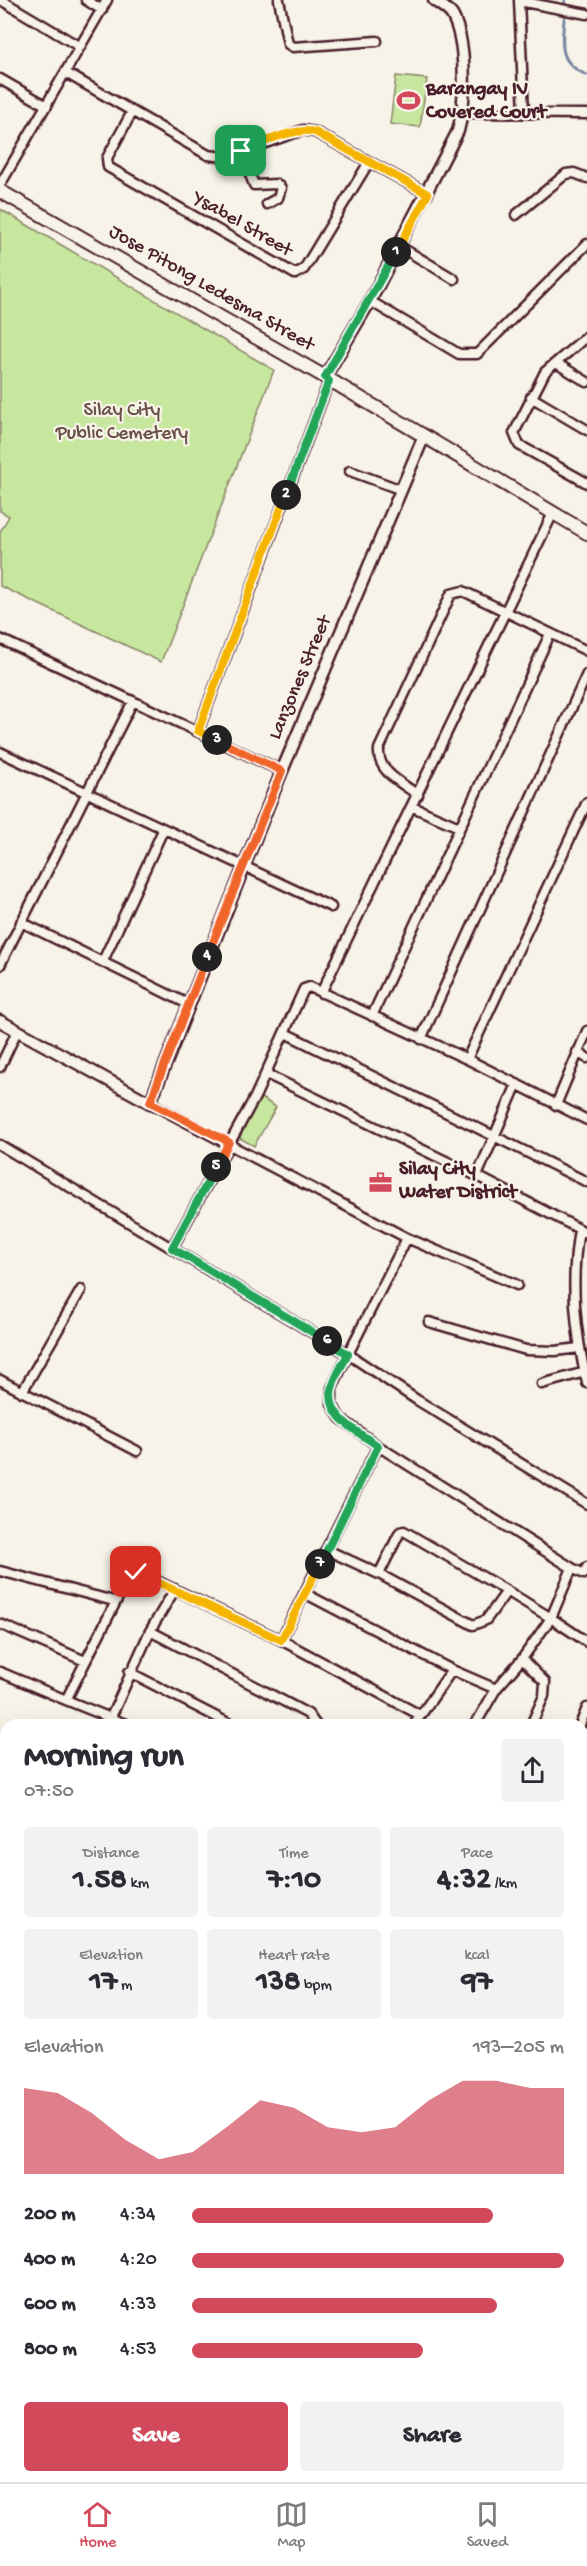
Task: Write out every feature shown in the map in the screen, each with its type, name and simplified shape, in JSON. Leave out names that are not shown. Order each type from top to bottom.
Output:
[{"type":"main road","name":"Jose Pitong Ledesma Street","points":[[0,190],[587,533]]},
{"type":"street","points":[[1,0],[80,47]]},
{"type":"street","points":[[86,0],[102,10]]},
{"type":"street","points":[[0,185],[107,0]]},
{"type":"street","points":[[279,0],[288,44],[293,47],[364,40],[377,41]]},
{"type":"street","points":[[198,731],[327,379],[428,194],[458,131],[463,113],[460,39],[450,12],[434,0]]},
{"type":"street","points":[[524,113],[519,1],[587,14]]},
{"type":"street","points":[[66,73],[208,155],[225,157],[303,130],[315,132],[428,194]]},
{"type":"street","points":[[0,79],[47,106]]},
{"type":"street","name":"Ysabel Street","points":[[132,112],[107,158],[108,167],[296,274],[304,269],[369,162]]},
{"type":"street","points":[[463,113],[587,114]]},
{"type":"street","points":[[241,151],[254,185],[277,184],[281,188],[278,198],[267,204]]},
{"type":"street","points":[[516,215],[566,174],[574,172],[587,178]]},
{"type":"street","points":[[370,301],[459,354],[477,354],[587,244]]},
{"type":"street","points":[[399,246],[454,279]]},
{"type":"street","points":[[587,336],[545,372],[514,433],[515,440],[587,483]]},
{"type":"street","points":[[556,363],[587,382]]},
{"type":"street","points":[[531,397],[587,430]]},
{"type":"street","name":"Lanzones Street","points":[[150,1102],[282,771],[399,489],[424,436]]},
{"type":"street","points":[[350,471],[399,489]]},
{"type":"street","points":[[321,993],[418,795],[503,611],[553,513]]},
{"type":"street","points":[[418,795],[381,765],[379,749],[451,594],[463,591],[587,651]]},
{"type":"street","points":[[372,1016],[550,634]]},
{"type":"street","points":[[0,639],[282,771]]},
{"type":"street","points":[[421,1039],[587,674]]},
{"type":"street","points":[[0,965],[133,701]]},
{"type":"street","points":[[0,753],[331,907]]},
{"type":"street","points":[[467,1059],[587,802]]},
{"type":"street","points":[[412,807],[459,827]]},
{"type":"street","points":[[103,961],[163,830]]},
{"type":"street","points":[[21,922],[188,1004]]},
{"type":"street","points":[[172,1248],[266,1074],[304,989],[310,987],[467,1059],[587,1120]]},
{"type":"street","points":[[0,1022],[407,1238],[517,1285]]},
{"type":"street","points":[[0,1067],[17,1031]]},
{"type":"street","points":[[556,1104],[587,1031]]},
{"type":"street","points":[[285,1033],[587,1182]]},
{"type":"street","points":[[577,1052],[587,1058]]},
{"type":"street","points":[[266,1074],[477,1176],[583,1232],[573,1262],[573,1295],[579,1348],[587,1383]]},
{"type":"street","points":[[477,1176],[517,1084]]},
{"type":"street","points":[[0,1145],[348,1354],[417,1400],[587,1504]]},
{"type":"street","points":[[407,1238],[332,1388],[332,1404],[340,1418],[378,1446],[572,1568],[584,1574],[587,1567]]},
{"type":"street","points":[[22,1392],[81,1290]]},
{"type":"street","points":[[429,1322],[526,1350],[555,1351],[579,1348]]},
{"type":"street","points":[[542,1384],[585,1372]]},
{"type":"street","points":[[0,1380],[137,1451]]},
{"type":"street","points":[[281,1640],[378,1446]]},
{"type":"street","points":[[379,1575],[400,1532],[404,1531],[507,1591],[587,1642]]},
{"type":"street","points":[[327,1550],[473,1625],[486,1620],[507,1591]]},
{"type":"street","points":[[478,1719],[496,1689],[522,1659],[551,1618],[572,1568]]},
{"type":"street","points":[[0,1571],[114,1601]]},
{"type":"street","points":[[66,1700],[130,1572],[145,1575],[281,1640],[420,1715]]},
{"type":"street","points":[[111,1717],[129,1672],[175,1589]]},
{"type":"street","points":[[306,1594],[452,1670],[496,1689]]},
{"type":"street","points":[[0,1624],[85,1661]]},
{"type":"street","points":[[150,1631],[308,1714],[312,1719]]},
{"type":"street","points":[[522,1659],[545,1683],[544,1696],[534,1719]]},
{"type":"street","points":[[418,1719],[452,1670]]},
{"type":"street","points":[[0,1672],[115,1719]]},
{"type":"street","points":[[129,1672],[220,1719]]},
{"type":"green space","name":"Barangay IV Covered Court","points":[[396,76],[427,79],[420,127],[390,124]]},
{"type":"green space","name":"Silay City Public Cemetery","points":[[0,209],[274,370],[161,662],[0,586],[0,532],[9,516],[0,511]]},
{"type":"green space","points":[[258,1096],[276,1107],[254,1146],[236,1136]]},
{"type":"waterway","points":[[565,0],[564,53],[568,62],[575,69],[587,75]]},
{"type":"place","name":"Barangay IV Covered Court","points":[[408,101]]},
{"type":"place","name":"Silay City Water District","points":[[381,1182]]},
{"type":"route","points":[[136,1572],[281,1640],[378,1446],[340,1418],[332,1404],[332,1388],[348,1354],[172,1248],[229,1142],[150,1102],[282,771],[198,731],[329,381],[325,377],[370,301],[428,194],[315,132],[303,130],[293,132],[241,151]]}]
